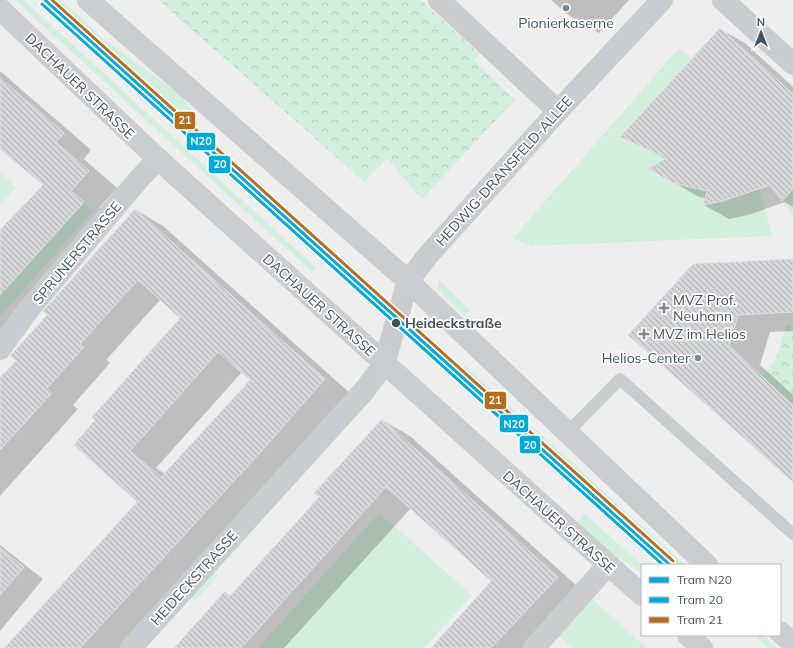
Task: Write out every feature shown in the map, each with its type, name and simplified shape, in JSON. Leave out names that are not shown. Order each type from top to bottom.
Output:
[{"type":"main road","points":[[88,0],[408,281],[706,564]]},
{"type":"main road","name":"DACHAUER STRASSE","points":[[0,9],[158,160],[641,594]]},
{"type":"main road","points":[[781,633],[793,644]]},
{"type":"main road","points":[[689,636],[702,648]]},
{"type":"street","points":[[439,0],[558,111]]},
{"type":"street","name":"HEDWIG-DRANSFELD-ALLEE","points":[[384,364],[408,281],[430,253],[558,111],[662,0]]},
{"type":"street","points":[[723,0],[793,64]]},
{"type":"street","name":"SPRUNERSTRASSE","points":[[0,349],[29,309],[139,179],[158,160]]},
{"type":"street","name":"HEIDECKSTRASSE","points":[[131,648],[364,391],[384,364]]},
{"type":"street","points":[[534,648],[608,566]]},
{"type":"lane","points":[[567,433],[620,379],[793,534]]},
{"type":"green space","points":[[15,0],[24,0],[316,268],[312,272]]},
{"type":"green space","points":[[51,0],[61,0],[104,39],[178,93],[196,114],[186,125]]},
{"type":"green space","points":[[158,0],[421,0],[480,54],[474,61],[515,100],[422,199],[387,158],[365,182]]},
{"type":"green space","points":[[679,48],[692,58],[621,137],[667,158],[649,169],[707,191],[703,205],[723,201],[759,188],[772,236],[531,246],[513,238]]},
{"type":"green space","points":[[0,172],[16,187],[0,204]]},
{"type":"green space","points":[[793,189],[793,215],[782,201]]},
{"type":"green space","points":[[84,202],[93,211],[0,317],[0,295]]},
{"type":"green space","points":[[439,280],[470,311],[464,316],[438,289]]},
{"type":"green space","points":[[787,325],[793,325],[793,405],[762,377],[775,361]]},
{"type":"green space","points":[[464,365],[684,564],[675,564],[460,369]]},
{"type":"green space","points":[[379,513],[472,595],[424,648],[258,648]]},
{"type":"green space","points":[[585,514],[641,564],[641,572],[613,554],[576,524]]},
{"type":"green space","points":[[213,572],[218,576],[195,601],[190,597]]},
{"type":"green space","points":[[585,592],[646,648],[572,648],[551,629]]},
{"type":"green space","points":[[755,636],[764,636],[777,648],[768,648]]},
{"type":"building","points":[[720,28],[793,94],[793,189],[782,201],[770,185],[723,201],[703,205],[707,191],[673,183],[648,169],[667,158],[620,137]]},
{"type":"building","points":[[0,78],[64,133],[56,142],[89,171],[71,191],[84,202],[0,295],[0,230],[43,185],[0,149]]},
{"type":"building","points":[[135,209],[325,379],[260,453],[80,648],[4,648],[137,502],[74,445],[95,420],[92,417],[180,318],[138,280],[80,344],[84,347],[47,388],[52,393],[0,450],[0,377],[16,361],[10,356],[47,315],[43,311]],"holes":[[[218,352],[250,380],[161,477],[130,451]]]},
{"type":"building","name":"Helios-Center","points":[[793,259],[793,312],[738,315],[729,346],[793,405],[793,482],[628,335],[693,264]]},
{"type":"building","points":[[382,419],[558,577],[491,648],[431,648],[491,581],[386,487],[241,648],[174,648],[225,591],[230,596],[319,497],[314,493]]},
{"type":"building","points":[[0,548],[24,567],[0,595]]},
{"type":"tram line","name":"N20","points":[[45,0],[669,564]]},
{"type":"tram line","name":"21","points":[[52,0],[673,561]]},
{"type":"tram line","name":"20","points":[[42,4],[662,564]]},
{"type":"place","name":"Pionierkaserne","points":[[566,8]]},
{"type":"place","name":"MVZ Prof. Neuhann","points":[[664,308]]},
{"type":"place","name":"Heideckstraße","points":[[396,323]]},
{"type":"place","name":"MVZ im Helios","points":[[644,334]]},
{"type":"place","name":"Helios-Center","points":[[698,358]]}]
